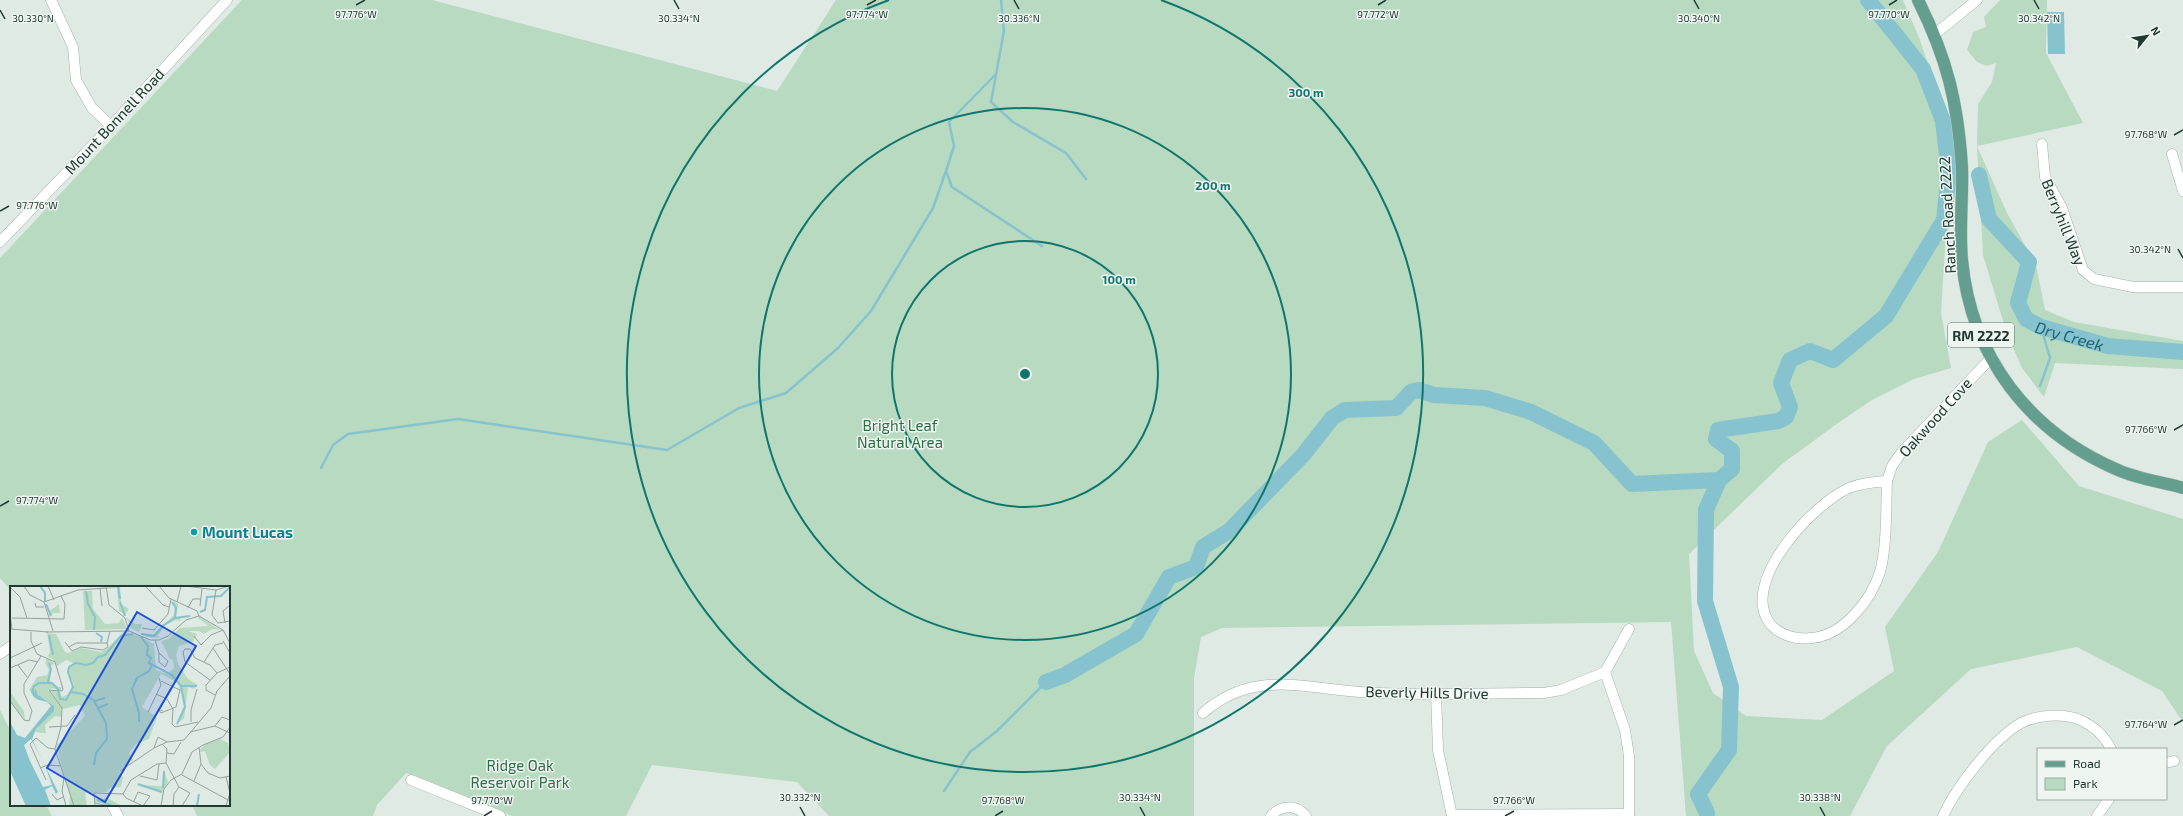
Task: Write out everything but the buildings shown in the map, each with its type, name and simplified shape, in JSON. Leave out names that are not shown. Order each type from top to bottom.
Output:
[{"type":"main road","name":"Ranch Road 2222","points":[[1918,0],[1935,34],[1950,76],[1957,119],[1962,168],[1962,260],[1971,308],[1990,359],[2016,396],[2047,427],[2079,451],[2120,471],[2183,488]]},
{"type":"street","points":[[51,0],[73,47],[76,80],[96,111],[111,126]]},
{"type":"street","name":"Mount Bonnell Road","points":[[0,242],[111,126],[227,0]]},
{"type":"street","points":[[1935,34],[1977,0]]},
{"type":"street","name":"Berryhill Way","points":[[2042,144],[2045,177],[2062,208],[2083,270],[2094,279],[2133,287],[2183,287]]},
{"type":"street","points":[[2172,154],[2183,191]]},
{"type":"street","points":[[0,232],[12,230]]},
{"type":"street","name":"Oakwood Cove","points":[[1887,481],[1863,484],[1844,491],[1815,513],[1789,538],[1776,558],[1766,582],[1763,598],[1765,612],[1772,625],[1794,639],[1821,638],[1839,628],[1854,615],[1867,597],[1880,572],[1887,481],[1892,466],[1901,453],[1973,374],[1990,359]]},
{"type":"street","points":[[1436,693],[1438,750],[1452,815],[1629,815],[1629,756],[1625,730],[1605,672],[1629,629]]},
{"type":"street","points":[[0,654],[10,647]]},
{"type":"street","name":"Beverly Hills Drive","points":[[1203,713],[1216,702],[1238,692],[1259,686],[1297,686],[1361,692],[1544,693],[1561,690],[1605,672]]},
{"type":"street","points":[[1943,816],[1965,779],[1984,756],[2021,723],[2038,717],[2073,717],[2088,723],[2100,733],[2110,748]]},
{"type":"street","points":[[411,780],[500,816]]},
{"type":"street","points":[[2097,816],[2108,800]]},
{"type":"street","points":[[113,806],[118,816]]},
{"type":"street","points":[[1270,816],[1277,809],[1290,806],[1301,810],[1306,816]]},
{"type":"green space","name":"Bright Leaf Natural Area","points":[[242,0],[432,0],[777,91],[836,0],[1903,0],[1920,40],[1937,91],[1947,152],[1946,232],[1941,313],[1951,368],[1914,379],[1872,400],[1838,423],[1782,464],[1689,554],[1694,651],[1713,693],[1746,716],[1822,720],[1894,671],[1885,627],[1938,552],[1988,442],[2022,420],[2079,486],[2183,519],[2183,722],[2162,691],[2077,647],[1971,669],[1887,746],[1850,816],[1686,816],[1671,622],[1222,628],[1201,637],[1194,678],[1194,816],[829,816],[797,782],[652,765],[626,816],[512,816],[406,773],[377,805],[373,816],[197,816],[192,806],[230,806],[230,586],[10,586],[10,590],[0,578],[0,258]]},
{"type":"green space","points":[[2000,0],[2047,0],[2046,53],[2083,123],[1977,146],[1978,104],[1992,82],[1996,63],[1987,66],[1977,62],[1967,50],[1973,32],[1986,27],[1984,17]]},
{"type":"green space","points":[[1977,146],[2007,213],[2036,265],[2045,310],[2074,322],[2183,341],[2183,369],[2055,363],[2044,397],[2022,368],[2007,334],[1983,255]]},
{"type":"green space","points":[[0,710],[10,730],[10,806],[47,806],[52,816],[0,816]]},
{"type":"water","points":[[2047,12],[2064,12],[2065,54],[2048,54]]},
{"type":"waterway","points":[[1001,0],[1004,31],[991,102],[1013,122],[1066,153],[1086,179]]},
{"type":"waterway","points":[[1707,816],[1698,794],[1729,750],[1731,687],[1705,601],[1706,510],[1719,480],[1732,469],[1732,451],[1716,439],[1718,430],[1778,421],[1786,417],[1790,407],[1781,383],[1790,360],[1810,351],[1833,360],[1886,316],[1944,220],[1949,172],[1943,121],[1923,69],[1868,0]]},
{"type":"waterway","points":[[995,75],[949,122],[954,146],[946,171],[952,187],[1042,246]]},
{"type":"waterway","points":[[321,468],[333,445],[348,434],[458,419],[667,450],[739,408],[786,393],[838,348],[871,311],[933,208],[946,171]]},
{"type":"waterway","name":"Dry Creek","points":[[1979,175],[1989,219],[2029,262],[2018,303],[2026,319],[2041,327],[2108,346],[2183,352]]},
{"type":"waterway","points":[[2040,386],[2050,358],[2041,327]]},
{"type":"waterway","points":[[1046,682],[1065,675],[1136,634],[1169,577],[1196,567],[1203,547],[1229,531],[1304,454],[1332,418],[1345,410],[1396,408],[1411,392],[1418,390],[1434,395],[1485,398],[1531,412],[1594,443],[1632,484],[1719,480]]},
{"type":"waterway","points":[[944,791],[970,752],[997,731],[1046,682]]},
{"type":"place","name":"Mount Lucas","points":[[194,532]]},
{"type":"park label","name":"Ridge Oak Reservoir Park","points":[[520,774]]}]
